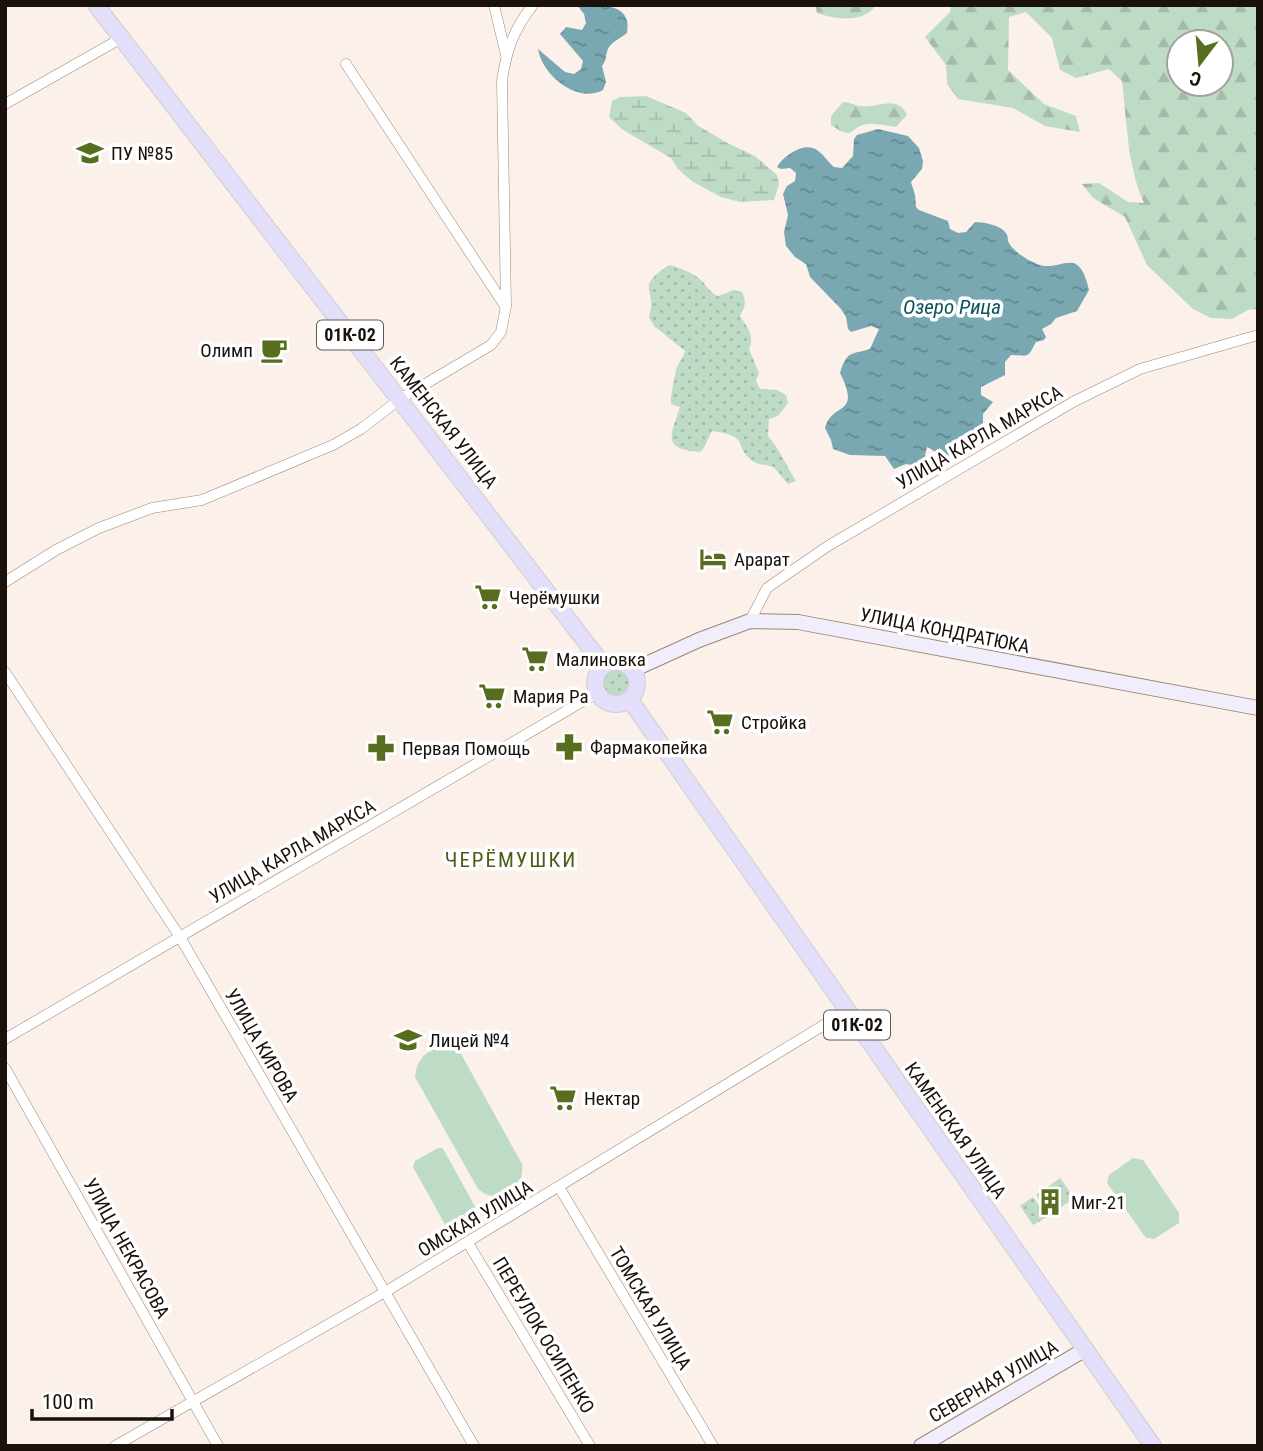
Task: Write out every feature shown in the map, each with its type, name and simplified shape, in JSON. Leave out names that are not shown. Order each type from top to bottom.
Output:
[{"type":"main road","name":"КАМЕНСКАЯ УЛИЦА","points":[[96,5],[604,666]]},
{"type":"main road","name":"УЛИЦА КОНДРАТЮКА","points":[[634,670],[699,640],[750,621],[798,622],[1258,708]]},
{"type":"main road","points":[[617,662],[634,670],[638,683],[635,695],[630,700],[612,705],[600,698],[595,681],[604,666],[617,662]]},
{"type":"main road","name":"КАМЕНСКАЯ УЛИЦА","points":[[630,700],[1153,1446]]},
{"type":"main road","name":"СЕВЕРНАЯ УЛИЦА","points":[[921,1446],[1084,1350]]},
{"type":"street","points":[[494,5],[506,55]]},
{"type":"street","points":[[5,582],[56,550],[99,528],[152,508],[202,500],[333,445],[361,429],[400,399],[491,345],[501,331],[506,306],[502,81],[506,55],[516,28],[533,5]]},
{"type":"street","points":[[5,104],[120,39]]},
{"type":"street","points":[[346,64],[506,306]]},
{"type":"street","name":"УЛИЦА КАРЛА МАРКСА","points":[[750,621],[767,588],[828,546],[1073,402],[1140,369],[1258,335]]},
{"type":"street","name":"УЛИЦА КИРОВА","points":[[5,672],[180,937],[474,1446]]},
{"type":"street","name":"УЛИЦА КАРЛА МАРКСА","points":[[5,1040],[597,693]]},
{"type":"street","name":"ОМСКАЯ УЛИЦА","points":[[115,1446],[468,1243],[847,1011]]},
{"type":"street","name":"УЛИЦА НЕКРАСОВА","points":[[5,1068],[218,1446]]},
{"type":"street","name":"ТОМСКАЯ УЛИЦА","points":[[559,1187],[713,1446]]},
{"type":"street","name":"ПЕРЕУЛОК ОСИПЕНКО","points":[[468,1243],[590,1446]]},
{"type":"green space","points":[[815,5],[876,5],[864,15],[848,18],[817,13]]},
{"type":"green space","points":[[951,5],[1258,5],[1258,309],[1248,310],[1232,319],[1211,318],[1193,309],[1147,265],[1125,217],[1093,198],[1082,184],[1099,183],[1128,202],[1144,203],[1131,159],[1122,81],[1109,69],[1076,78],[1060,70],[1052,38],[1026,12],[1009,17],[1008,70],[1044,104],[1076,116],[1080,132],[1045,126],[1013,108],[958,99],[947,84],[946,65],[925,37],[950,12]]},
{"type":"green space","points":[[646,96],[686,113],[697,125],[755,156],[777,175],[779,184],[774,200],[740,202],[721,197],[693,182],[678,169],[671,158],[623,130],[609,117],[612,101],[620,97]]},
{"type":"green space","points":[[843,102],[860,106],[892,103],[903,108],[907,115],[896,127],[867,124],[848,133],[831,125],[831,116]]},
{"type":"green space","points":[[669,265],[694,275],[718,296],[734,290],[742,292],[745,304],[740,316],[751,335],[749,349],[759,373],[756,381],[760,389],[777,390],[786,395],[788,403],[778,416],[769,419],[768,436],[796,481],[788,484],[773,467],[755,463],[737,439],[725,433],[712,431],[700,452],[679,448],[674,444],[672,434],[680,407],[671,404],[671,397],[677,367],[685,351],[654,326],[649,317],[649,284]]},
{"type":"green space","points":[[616,665],[629,671],[635,684],[629,697],[616,703],[603,697],[597,684],[603,671]]},
{"type":"green space","points":[[440,1047],[460,1052],[522,1164],[519,1182],[509,1193],[495,1196],[478,1189],[415,1077],[422,1058]]},
{"type":"green space","points":[[438,1148],[445,1152],[479,1214],[451,1231],[413,1167],[415,1161]]},
{"type":"green space","points":[[1133,1158],[1143,1160],[1179,1213],[1179,1223],[1154,1239],[1146,1238],[1107,1183],[1109,1175]]},
{"type":"green space","points":[[1060,1178],[1069,1190],[1070,1201],[1050,1215],[1036,1195]]},
{"type":"green space","points":[[1033,1197],[1047,1217],[1033,1225],[1020,1206]]},
{"type":"water","points":[[577,5],[612,7],[625,16],[627,23],[627,33],[611,44],[607,51],[602,66],[606,82],[603,90],[593,93],[572,90],[553,77],[538,49],[565,72],[574,74],[581,69],[583,61],[560,34],[566,27],[582,30],[586,23],[584,14]]},
{"type":"water","name":"Озеро Рица","points":[[878,129],[908,136],[919,148],[923,161],[922,169],[911,182],[919,210],[948,221],[950,229],[958,233],[966,232],[975,222],[999,227],[1006,234],[1013,249],[1032,262],[1044,266],[1073,263],[1079,267],[1085,275],[1089,290],[1077,311],[1056,318],[1042,329],[1046,337],[1044,340],[1036,342],[1028,355],[1011,355],[1005,362],[1005,375],[981,387],[981,395],[993,402],[983,414],[983,423],[958,439],[947,456],[939,455],[927,447],[925,455],[930,462],[924,467],[906,464],[894,469],[885,456],[850,455],[833,449],[825,428],[833,414],[847,403],[848,396],[840,373],[848,357],[870,349],[879,329],[871,326],[851,332],[848,329],[841,309],[810,277],[806,264],[795,257],[786,246],[784,232],[788,215],[783,194],[787,186],[795,181],[796,173],[790,168],[777,167],[780,162],[795,151],[807,147],[819,152],[834,167],[842,168],[853,156],[854,139],[857,135]]},
{"type":"place","name":"ПУ №85","points":[[90,153]]},
{"type":"place","name":"Олимп","points":[[274,350]]},
{"type":"place","name":"Арарат","points":[[713,559]]},
{"type":"place","name":"Черёмушки","points":[[488,597]]},
{"type":"place","name":"Малиновка","points":[[535,659]]},
{"type":"place","name":"Мария Ра","points":[[492,696]]},
{"type":"place","name":"Стройка","points":[[720,722]]},
{"type":"place","name":"Фармакопейка","points":[[569,747]]},
{"type":"place","name":"Первая Помощь","points":[[381,748]]},
{"type":"place","name":"Лицей №4","points":[[408,1040]]},
{"type":"place","name":"Нектар","points":[[563,1098]]},
{"type":"place","name":"Миг-21","points":[[1050,1202]]},
{"type":"district","name":"ЧЕРЁМУШКИ","points":[[511,860]]}]
